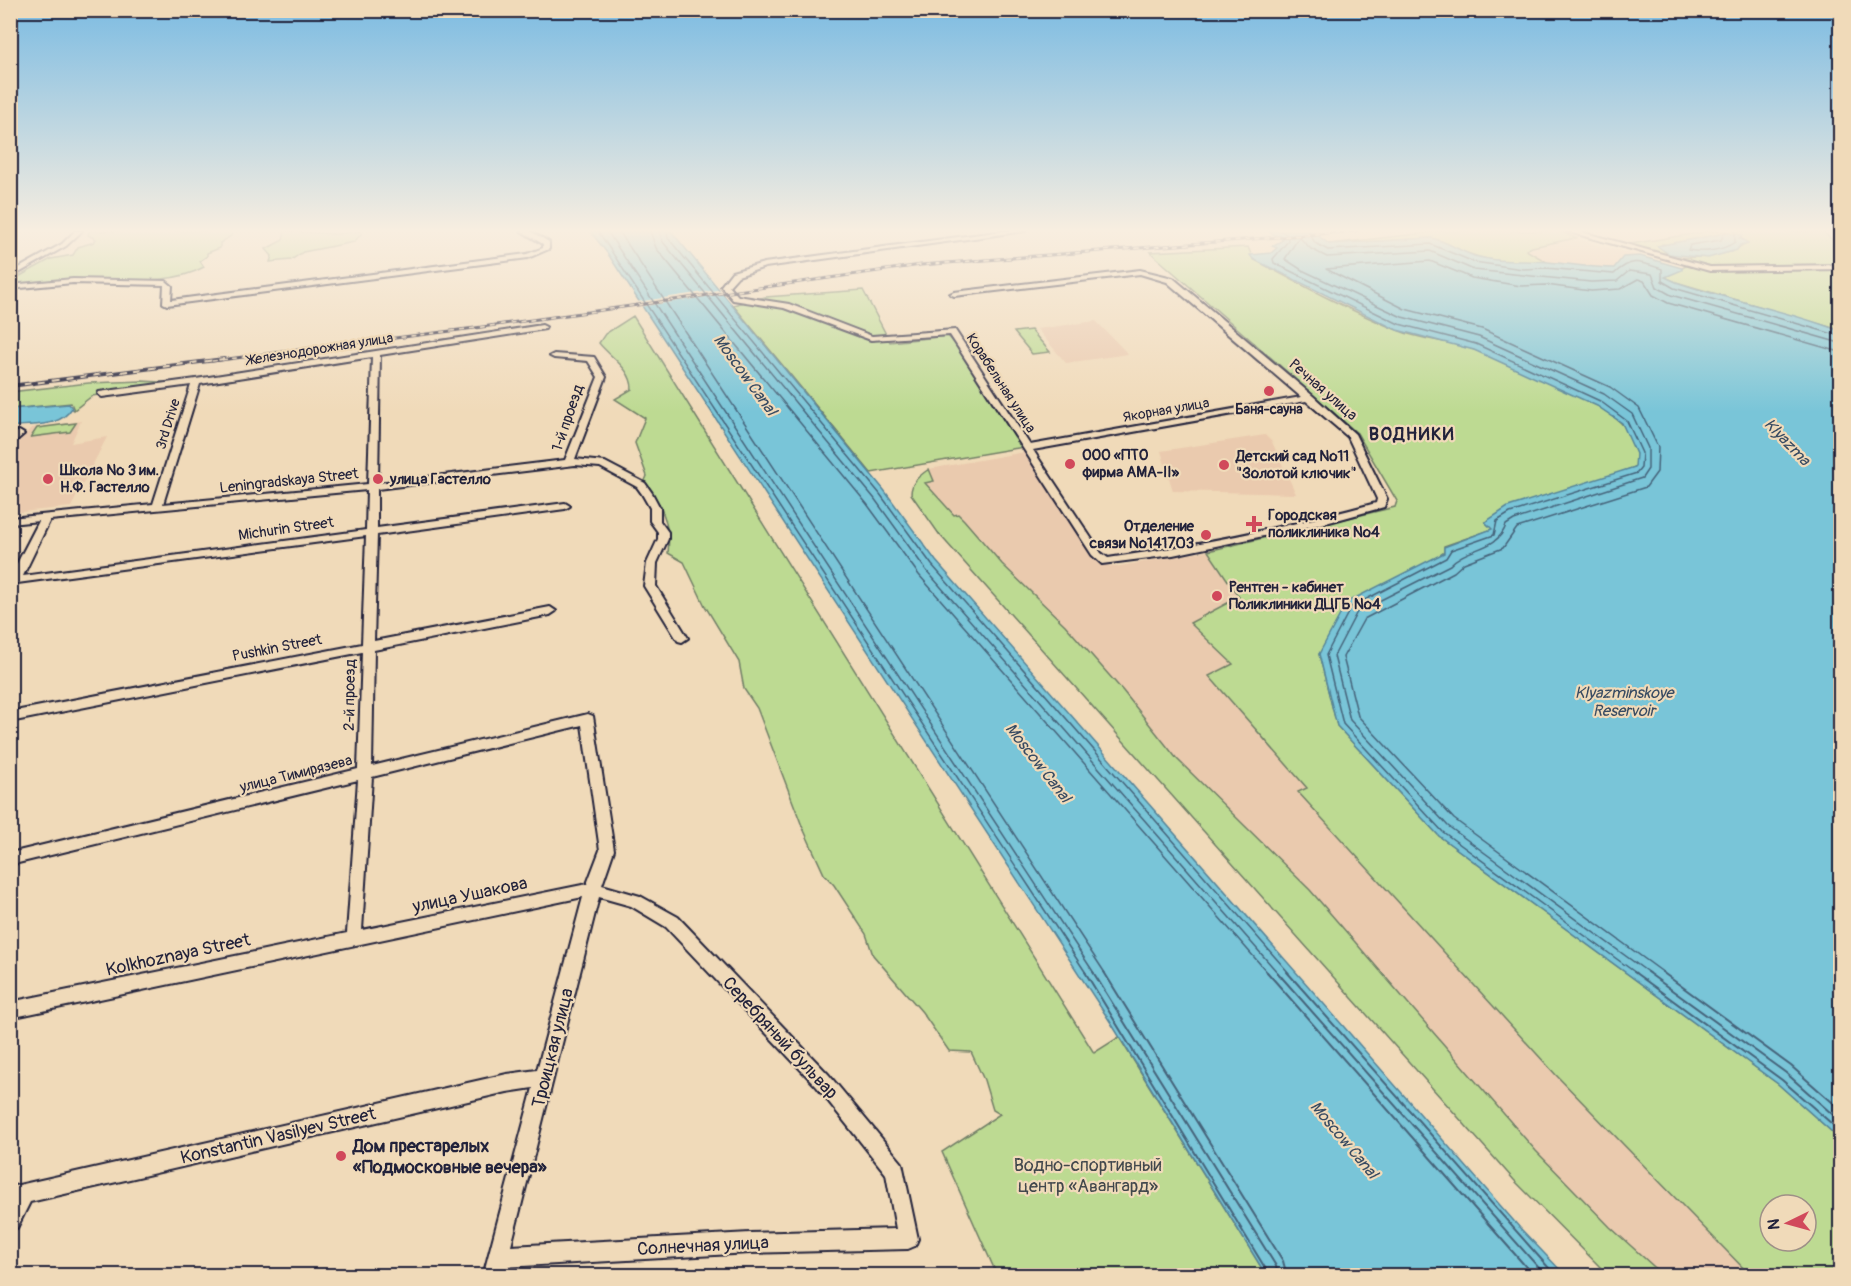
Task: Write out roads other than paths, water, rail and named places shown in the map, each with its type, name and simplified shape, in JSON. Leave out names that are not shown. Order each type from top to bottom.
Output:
[{"type":"street","points":[[168,291],[167,303],[259,291]]},
{"type":"street","name":"Корабельная улица","points":[[729,291],[732,296],[740,299],[777,304],[822,318],[863,337],[898,337],[952,332],[1027,448]]},
{"type":"street","name":"Речная улица","points":[[954,294],[979,291]]},
{"type":"street","name":"Речная улица","points":[[1027,448],[1097,555],[1106,562],[1173,552],[1326,520],[1380,504],[1382,499],[1355,440],[1310,398],[1183,291]]},
{"type":"street","name":"Железнодорожная улица","points":[[102,394],[196,382],[542,327]]},
{"type":"street","points":[[372,488],[376,354]]},
{"type":"street","name":"1-й проезд","points":[[554,356],[591,358],[602,377],[569,462],[602,464],[641,485],[647,492],[655,508],[656,521],[663,532],[663,539],[652,562],[650,586],[682,638]]},
{"type":"street","name":"3rd Drive","points":[[157,508],[196,382]]},
{"type":"street","name":"Якорная улица","points":[[1027,448],[1310,398]]},
{"type":"street","points":[[10,443],[15,435]]},
{"type":"street","name":"Leningradskaya Street","points":[[10,521],[372,488],[569,462]]},
{"type":"street","name":"2-й проезд","points":[[354,939],[366,774],[372,488]]},
{"type":"street","name":"Michurin Street","points":[[13,580],[564,506]]},
{"type":"street","points":[[13,580],[46,518]]},
{"type":"street","name":"Pushkin Street","points":[[10,717],[550,611]]},
{"type":"street","name":"улица Тимирязева","points":[[10,860],[588,719],[607,850],[593,889]]},
{"type":"street","name":"улица Ушакова","points":[[354,939],[593,889]]},
{"type":"street","name":"Троицкая улица","points":[[495,1266],[546,1078],[593,889]]},
{"type":"street","name":"Серебряный бульвар","points":[[593,889],[635,901],[672,922],[823,1081],[895,1170],[908,1239]]},
{"type":"street","name":"Kolkhoznaya Street","points":[[10,1010],[354,939]]},
{"type":"street","name":"Konstantin Vasilyev Street","points":[[17,1195],[507,1083],[546,1078]]},
{"type":"street","points":[[10,1221],[17,1195]]},
{"type":"street","name":"Солнечная улица","points":[[495,1266],[750,1243],[908,1239]]},
{"type":"water","name":"Moscow Canal","points":[[632,291],[720,291],[884,490],[936,561],[1520,1228],[1565,1275],[1266,1275],[1111,1023]]},
{"type":"water","name":"Klyazminskoye Reservoir","points":[[1318,291],[1704,291],[1800,317],[1840,331],[1840,1139],[1778,1084],[1439,836],[1337,726],[1319,654],[1347,602],[1444,553],[1444,547],[1492,529],[1485,522],[1508,507],[1635,467],[1636,454],[1622,423],[1597,406],[1474,350],[1397,330]]},
{"type":"water","points":[[69,404],[72,408],[60,419],[44,424],[11,427],[11,409]]},
{"type":"railway","points":[[212,361],[475,328],[737,291]]},
{"type":"railway","points":[[10,386],[224,359]]},
{"type":"place","name":"Баня-сауна","points":[[1269,391]]},
{"type":"place","name":"ООО «ПТО фирма АМА-II»","points":[[1070,464]]},
{"type":"place","name":"Детский сад №11 \"Золотой ключик\"","points":[[1224,465]]},
{"type":"place","name":"Школа № 3 им. Н.Ф. Гастелло","points":[[48,479]]},
{"type":"place","name":"улица Гастелло","points":[[378,479]]},
{"type":"place","name":"Городская поликлиника №4","points":[[1254,524]]},
{"type":"place","name":"Отделение связи №141703","points":[[1206,535]]},
{"type":"place","name":"Рентген - кабинет Поликлиники ДЦГБ №4","points":[[1217,596]]},
{"type":"place","name":"Дом престарелых «Подмосковные вечера»","points":[[341,1156]]},
{"type":"district","name":"ВОДНИКИ","points":[[1412,434]]},
{"type":"water label","name":"Klyazma","points":[[1787,442]]},
{"type":"park label","name":"Водно-спортивный центр «Авангард»","points":[[1088,1175]]}]
